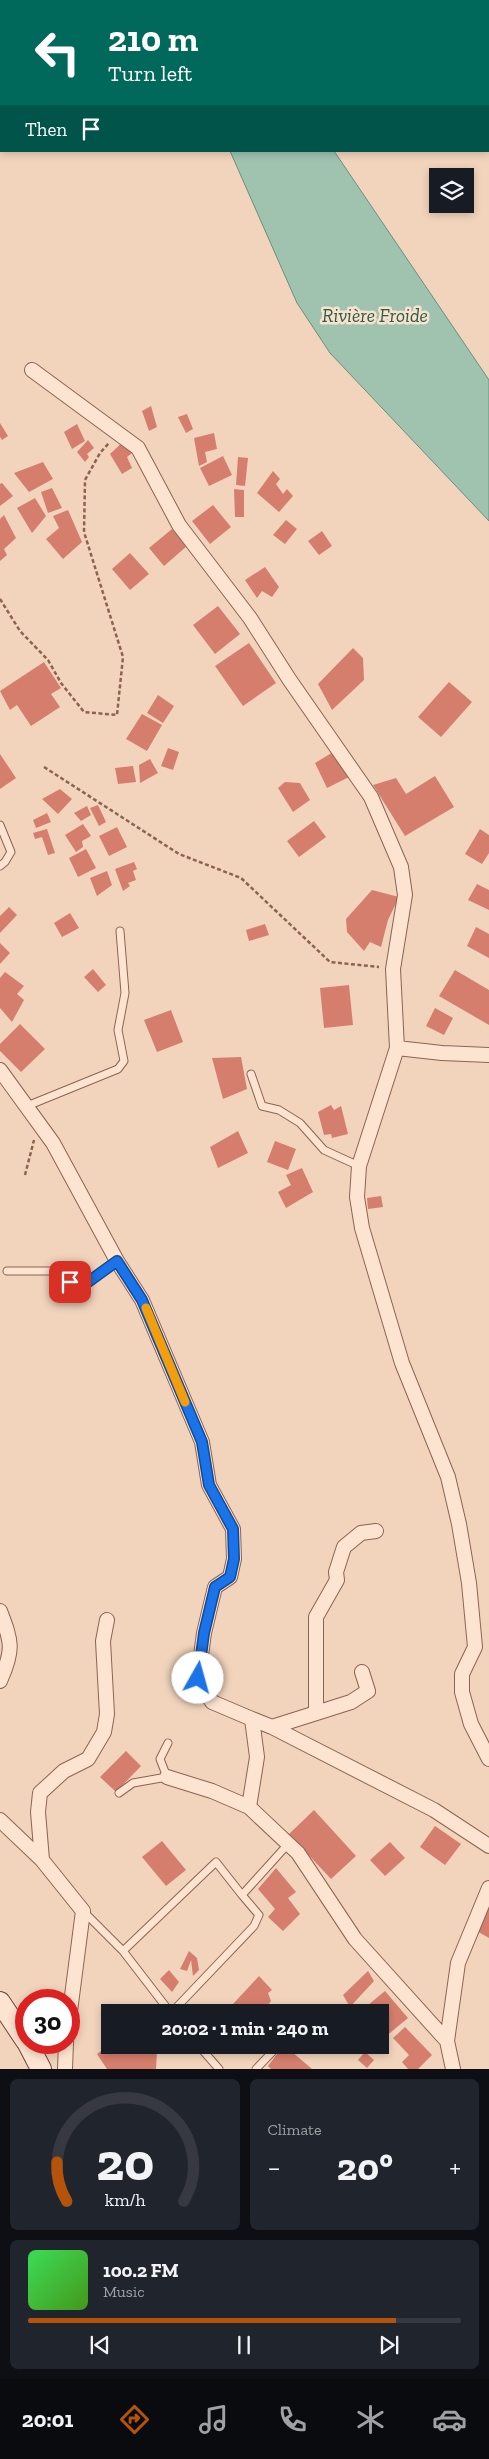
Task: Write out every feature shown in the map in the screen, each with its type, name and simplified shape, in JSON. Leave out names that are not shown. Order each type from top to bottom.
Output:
[{"type":"main road","points":[[0,2002],[15,2024]]},
{"type":"main road","points":[[33,2054],[40,2069]]},
{"type":"street","points":[[32,370],[138,448],[179,525],[250,618],[289,679],[371,797],[402,867],[405,895],[393,969],[397,1048],[360,1166],[357,1197],[362,1228],[402,1363],[448,1477],[459,1524],[476,1647],[462,1674],[462,1692],[471,1724],[489,1759]]},
{"type":"street","points":[[397,1048],[489,1055]]},
{"type":"street","points":[[0,1070],[53,1143],[117,1261],[142,1300],[202,1442],[209,1485],[233,1529],[234,1559],[230,1577],[215,1587],[204,1633],[198,1678],[212,1702],[272,1727],[434,1810],[489,1846]]},
{"type":"street","points":[[316,1712],[316,1617],[337,1580],[336,1572],[344,1547],[361,1532],[376,1531]]},
{"type":"street","points":[[0,1612],[8,1632],[11,1650],[0,1681]]},
{"type":"street","points":[[42,1860],[38,1812],[40,1793],[64,1771],[88,1759],[104,1732],[107,1714],[103,1675],[103,1641],[107,1620]]},
{"type":"street","points":[[272,1727],[362,1697],[368,1691],[362,1672]]},
{"type":"street","points":[[249,1807],[256,1757],[252,1719]]},
{"type":"street","points":[[167,1777],[212,1791],[249,1807],[289,1843],[298,1853],[355,1939],[447,2041]]},
{"type":"street","points":[[0,1820],[42,1860],[83,1911],[73,1989]]},
{"type":"street","points":[[453,2069],[447,2041],[458,1963],[489,1888]]},
{"type":"street","points":[[65,2069],[66,2054]]},
{"type":"lane","points":[[0,826],[11,852],[6,862],[0,866]]},
{"type":"lane","points":[[27,1106],[118,1069],[122,1065],[124,1061],[118,1030],[125,993],[120,931]]},
{"type":"lane","points":[[251,1074],[262,1106],[279,1110],[300,1123],[324,1150],[360,1166]]},
{"type":"lane","points":[[7,1270],[55,1271],[70,1282],[84,1285],[117,1261]]},
{"type":"lane","points":[[119,1793],[133,1783],[167,1777],[160,1759],[168,1743]]},
{"type":"lane","points":[[242,1895],[289,1843]]},
{"type":"lane","points":[[123,1951],[216,1862],[259,1915],[254,1926],[179,2004]]},
{"type":"lane","points":[[83,1911],[123,1951],[165,2004]]},
{"type":"lane","points":[[206,2054],[219,2069]]},
{"type":"lane","points":[[256,2069],[270,2054]]},
{"type":"path","points":[[0,599],[20,631],[48,660],[61,683],[84,712],[117,715],[123,657],[84,532],[85,480],[100,453],[119,433]]},
{"type":"path","points":[[44,767],[180,854],[241,878],[330,962],[393,969]]},
{"type":"path","points":[[25,1175],[39,1123]]},
{"type":"water","name":"Rivière Froide","points":[[230,152],[335,152],[489,380],[489,521],[330,353],[297,303]]},
{"type":"building","points":[[151,406],[157,427],[149,431],[142,411]]},
{"type":"building","points":[[187,414],[193,429],[186,433],[178,417]]},
{"type":"building","points":[[0,423],[8,436],[2,440],[0,437]]},
{"type":"building","points":[[77,424],[85,441],[72,449],[64,432]]},
{"type":"building","points":[[214,433],[217,449],[205,452],[207,462],[199,466],[194,438]]},
{"type":"building","points":[[126,439],[136,450],[127,457],[132,468],[122,474],[110,454]]},
{"type":"building","points":[[88,440],[94,448],[87,454],[89,457],[85,462],[77,452]]},
{"type":"building","points":[[223,456],[232,475],[209,486],[200,468]]},
{"type":"building","points":[[238,457],[248,458],[245,486],[236,485]]},
{"type":"building","points":[[43,462],[53,479],[29,492],[14,473]]},
{"type":"building","points":[[273,471],[280,479],[276,484],[283,494],[287,489],[293,496],[279,512],[257,493]]},
{"type":"building","points":[[2,483],[13,496],[0,506],[0,484]]},
{"type":"building","points":[[52,488],[62,508],[48,513],[41,492]]},
{"type":"building","points":[[234,489],[244,490],[244,517],[235,517]]},
{"type":"building","points":[[35,498],[46,516],[32,533],[17,508]]},
{"type":"building","points":[[213,505],[231,527],[210,544],[192,521]]},
{"type":"building","points":[[68,510],[82,542],[63,559],[46,539],[59,528],[53,516]]},
{"type":"building","points":[[4,515],[16,538],[4,549],[7,555],[0,561],[0,519]]},
{"type":"building","points":[[286,520],[297,529],[285,544],[273,535]]},
{"type":"building","points":[[172,529],[187,546],[164,566],[149,548]]},
{"type":"building","points":[[322,531],[332,546],[319,555],[308,541]]},
{"type":"building","points":[[130,553],[149,574],[130,590],[112,569]]},
{"type":"building","points":[[265,567],[279,587],[272,597],[262,591],[257,598],[245,580]]},
{"type":"building","points":[[218,606],[240,634],[215,654],[193,625]]},
{"type":"building","points":[[249,643],[276,683],[243,706],[215,666]]},
{"type":"building","points":[[353,648],[363,658],[364,680],[332,710],[318,684]]},
{"type":"building","points":[[44,662],[61,688],[51,694],[60,707],[31,726],[17,705],[10,710],[0,691]]},
{"type":"building","points":[[449,682],[472,702],[441,737],[418,717]]},
{"type":"building","points":[[158,695],[174,706],[163,723],[147,713]]},
{"type":"building","points":[[142,714],[162,725],[147,751],[126,739]]},
{"type":"building","points":[[168,748],[179,752],[173,770],[161,766]]},
{"type":"building","points":[[335,751],[353,775],[327,788],[315,763]]},
{"type":"building","points":[[0,754],[16,778],[0,789]]},
{"type":"building","points":[[150,759],[158,773],[140,783],[139,765]]},
{"type":"building","points":[[133,766],[136,782],[118,784],[115,768]]},
{"type":"building","points":[[435,776],[454,807],[405,836],[373,785],[396,778],[406,794]]},
{"type":"building","points":[[285,782],[300,783],[310,800],[293,812],[278,788]]},
{"type":"building","points":[[60,789],[72,799],[58,814],[42,799]]},
{"type":"building","points":[[98,805],[106,822],[99,826],[90,808]]},
{"type":"building","points":[[87,806],[91,815],[81,821],[74,813]]},
{"type":"building","points":[[47,813],[51,822],[36,828],[33,820]]},
{"type":"building","points":[[314,821],[326,837],[299,857],[287,841]]},
{"type":"building","points":[[83,824],[91,836],[82,841],[83,847],[76,852],[65,835]]},
{"type":"building","points":[[117,827],[127,847],[109,856],[99,836]]},
{"type":"building","points":[[47,829],[55,853],[48,855],[42,837],[35,839],[33,833]]},
{"type":"building","points":[[480,829],[489,835],[489,853],[482,864],[465,854]]},
{"type":"building","points":[[86,849],[96,868],[78,877],[69,858]]},
{"type":"building","points":[[134,862],[137,869],[133,871],[136,880],[128,883],[130,886],[123,891],[115,869]]},
{"type":"building","points":[[107,871],[112,885],[97,896],[90,878]]},
{"type":"building","points":[[477,884],[489,890],[489,910],[468,900]]},
{"type":"building","points":[[372,890],[399,897],[388,920],[381,947],[370,942],[364,951],[347,932],[346,919]]},
{"type":"building","points":[[9,907],[17,915],[0,933],[0,916]]},
{"type":"building","points":[[70,913],[79,928],[62,937],[54,923]]},
{"type":"building","points":[[265,924],[269,935],[249,941],[246,930]]},
{"type":"building","points":[[476,927],[489,934],[489,958],[467,946]]},
{"type":"building","points":[[0,943],[10,953],[0,964]]},
{"type":"building","points":[[93,969],[106,985],[98,992],[84,977]]},
{"type":"building","points":[[455,970],[489,990],[489,1025],[439,996]]},
{"type":"building","points":[[5,972],[24,986],[17,994],[24,1000],[12,1022],[0,1008],[0,978]]},
{"type":"building","points":[[349,985],[353,1025],[324,1028],[320,988]]},
{"type":"building","points":[[435,1008],[453,1018],[444,1035],[426,1026]]},
{"type":"building","points":[[171,1010],[183,1042],[157,1052],[144,1020]]},
{"type":"building","points":[[20,1024],[45,1049],[21,1072],[0,1051],[0,1044]]},
{"type":"building","points":[[241,1057],[247,1089],[223,1099],[212,1058]]},
{"type":"building","points":[[331,1105],[334,1110],[341,1106],[348,1134],[332,1138],[331,1134],[324,1135],[318,1112]]},
{"type":"building","points":[[238,1131],[248,1153],[218,1168],[210,1147]]},
{"type":"building","points":[[275,1141],[296,1149],[288,1170],[267,1162]]},
{"type":"building","points":[[302,1168],[313,1192],[286,1208],[278,1192],[291,1185],[286,1175]]},
{"type":"building","points":[[381,1196],[383,1207],[368,1209],[367,1198]]},
{"type":"building","points":[[126,1751],[141,1766],[116,1792],[100,1777]]},
{"type":"building","points":[[314,1810],[356,1856],[331,1879],[289,1834]]},
{"type":"building","points":[[435,1826],[461,1844],[445,1865],[420,1847]]},
{"type":"building","points":[[162,1841],[186,1870],[166,1886],[142,1857]]},
{"type":"building","points":[[390,1842],[405,1858],[385,1876],[370,1860]]},
{"type":"building","points":[[276,1868],[296,1892],[288,1898],[300,1914],[283,1931],[268,1917],[275,1909],[258,1889]]},
{"type":"building","points":[[489,1907],[489,1938],[475,1930]]},
{"type":"building","points":[[189,1951],[197,1958],[199,1970],[193,1976],[191,1960],[187,1971],[180,1969]]},
{"type":"building","points":[[169,1970],[179,1982],[172,1992],[160,1979]]},
{"type":"building","points":[[368,1971],[374,1981],[353,2004],[348,2004],[343,1995]]},
{"type":"building","points":[[259,1976],[272,1990],[268,1993],[271,2001],[269,2004],[233,2004]]},
{"type":"building","points":[[385,1991],[408,2018],[389,2034],[389,2004],[369,2004]]},
{"type":"building","points":[[405,2027],[432,2055],[418,2069],[408,2069],[402,2062],[409,2055],[393,2038]]},
{"type":"building","points":[[101,2051],[101,2054],[157,2054],[156,2069],[107,2069],[97,2054]]},
{"type":"building","points":[[277,2054],[294,2054],[312,2069],[271,2069],[268,2066]]},
{"type":"building","points":[[363,2054],[367,2054],[374,2060],[367,2068],[358,2060]]},
{"type":"slow traffic","points":[[146,1308],[185,1402]]},
{"type":"route","points":[[70,1282],[84,1285],[117,1261],[142,1300],[202,1442],[209,1485],[233,1529],[234,1559],[230,1577],[215,1587],[204,1633],[198,1678]]}]
